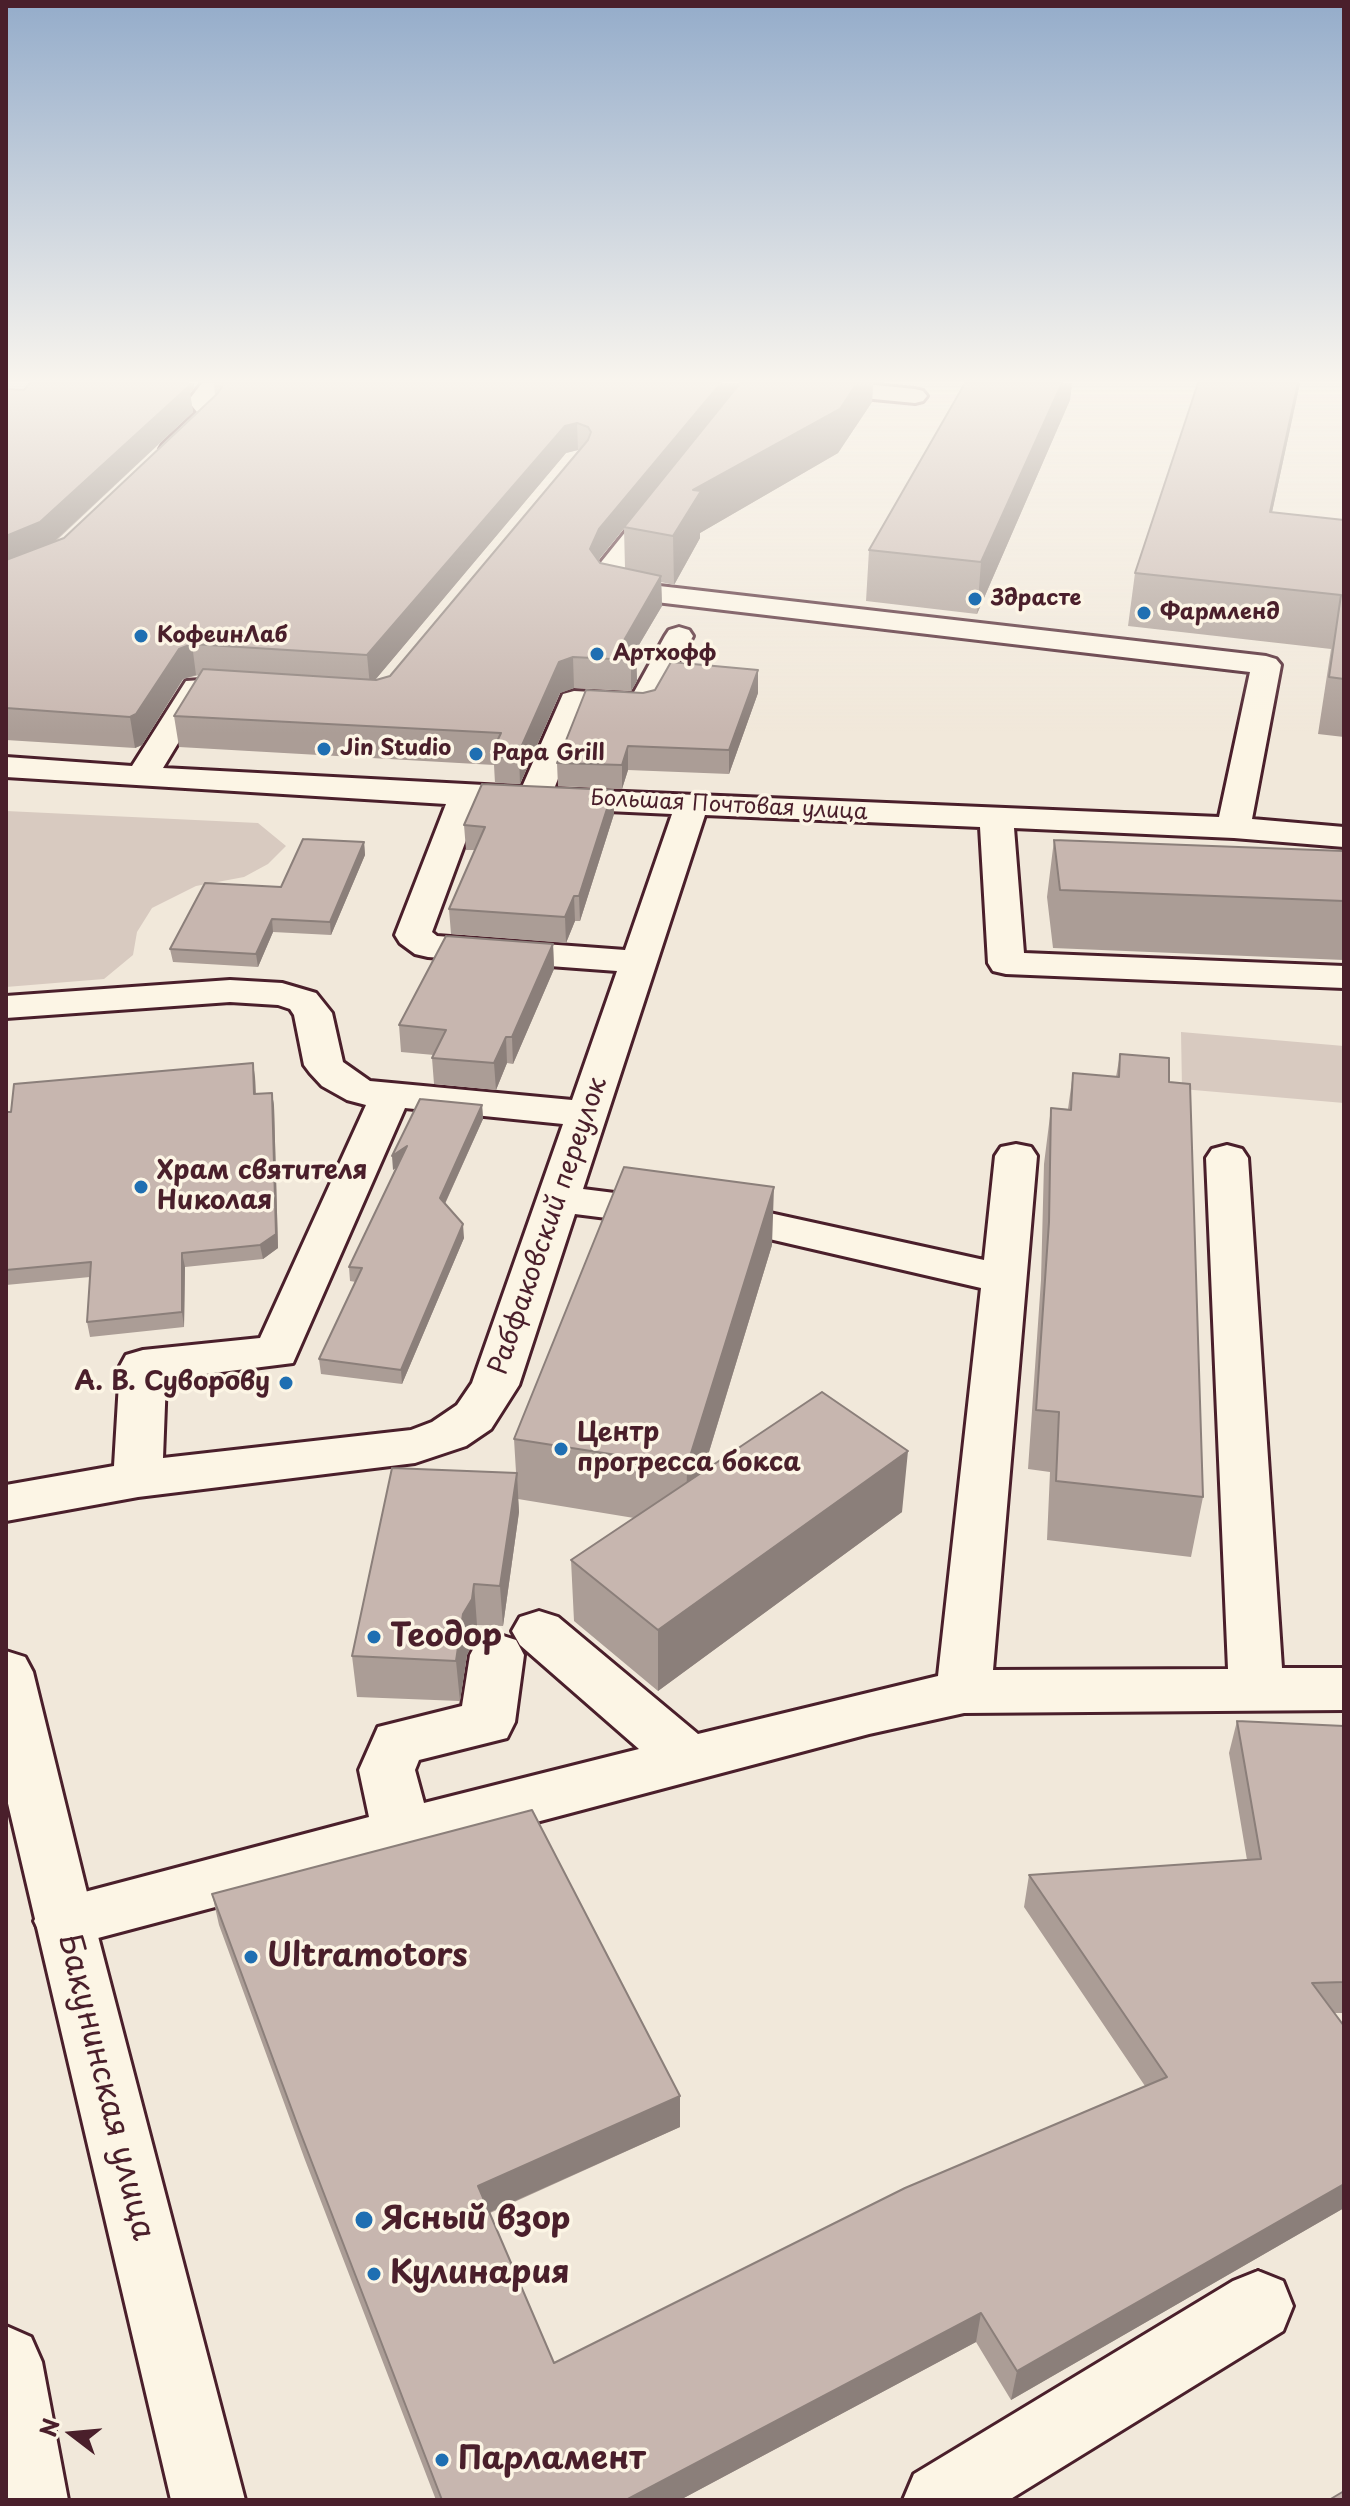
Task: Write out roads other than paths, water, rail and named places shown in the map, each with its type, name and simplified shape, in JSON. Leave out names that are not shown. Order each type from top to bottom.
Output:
[{"type":"street","points":[[664,500],[612,566],[607,579],[613,584],[639,592],[1266,665],[1234,828]]},
{"type":"street","points":[[534,798],[574,700],[643,704],[679,636]]},
{"type":"street","points":[[141,777],[197,687],[242,690]]},
{"type":"street","name":"Большая Почтовая улица","points":[[9,769],[466,795],[1234,828],[1344,837]]},
{"type":"street","points":[[466,795],[413,935],[428,946],[640,962]]},
{"type":"street","name":"Рабфаковский переулок","points":[[6,1503],[138,1479],[415,1446],[449,1434],[474,1417],[495,1385],[692,805]]},
{"type":"street","points":[[996,818],[1006,963],[1344,977]]},
{"type":"street","points":[[6,1007],[230,991],[282,994],[303,1001],[313,1013],[324,1065],[336,1078],[361,1092],[588,1114]]},
{"type":"street","points":[[138,1479],[143,1366],[277,1352],[390,1097]]},
{"type":"street","points":[[964,1692],[1016,1156]]},
{"type":"street","points":[[1227,1158],[1256,1689]]},
{"type":"street","points":[[559,1199],[765,1225],[1004,1279]]},
{"type":"street","points":[[402,1833],[387,1770],[398,1743],[487,1722],[518,1643],[689,1759]]},
{"type":"street","name":"Бакунинская улица","points":[[6,1672],[64,1921],[208,2500]]},
{"type":"street","points":[[64,1921],[869,1712],[964,1692],[1344,1689]]},
{"type":"street","points":[[940,2500],[1258,2306]]},
{"type":"street","points":[[6,2362],[31,2500]]},
{"type":"place","name":"Здрасте","points":[[975,599]]},
{"type":"place","name":"Фармленд","points":[[1144,613]]},
{"type":"place","name":"КофеинЛаб","points":[[141,636]]},
{"type":"place","name":"Артхофф","points":[[597,654]]},
{"type":"place","name":"Jin Studio","points":[[324,749]]},
{"type":"place","name":"Papa Grill","points":[[476,754]]},
{"type":"place","name":"Храм святителя Николая","points":[[141,1187]]},
{"type":"place","name":"А. В. Суворову","points":[[286,1383]]},
{"type":"place","name":"Центр прогресса бокса","points":[[561,1449]]},
{"type":"place","name":"Теодор","points":[[374,1637]]},
{"type":"place","name":"Ultramotors","points":[[251,1957]]},
{"type":"place","name":"Ясный взор","points":[[364,2220]]},
{"type":"place","name":"Кулинария","points":[[374,2274]]},
{"type":"place","name":"Парламент","points":[[442,2460]]}]
